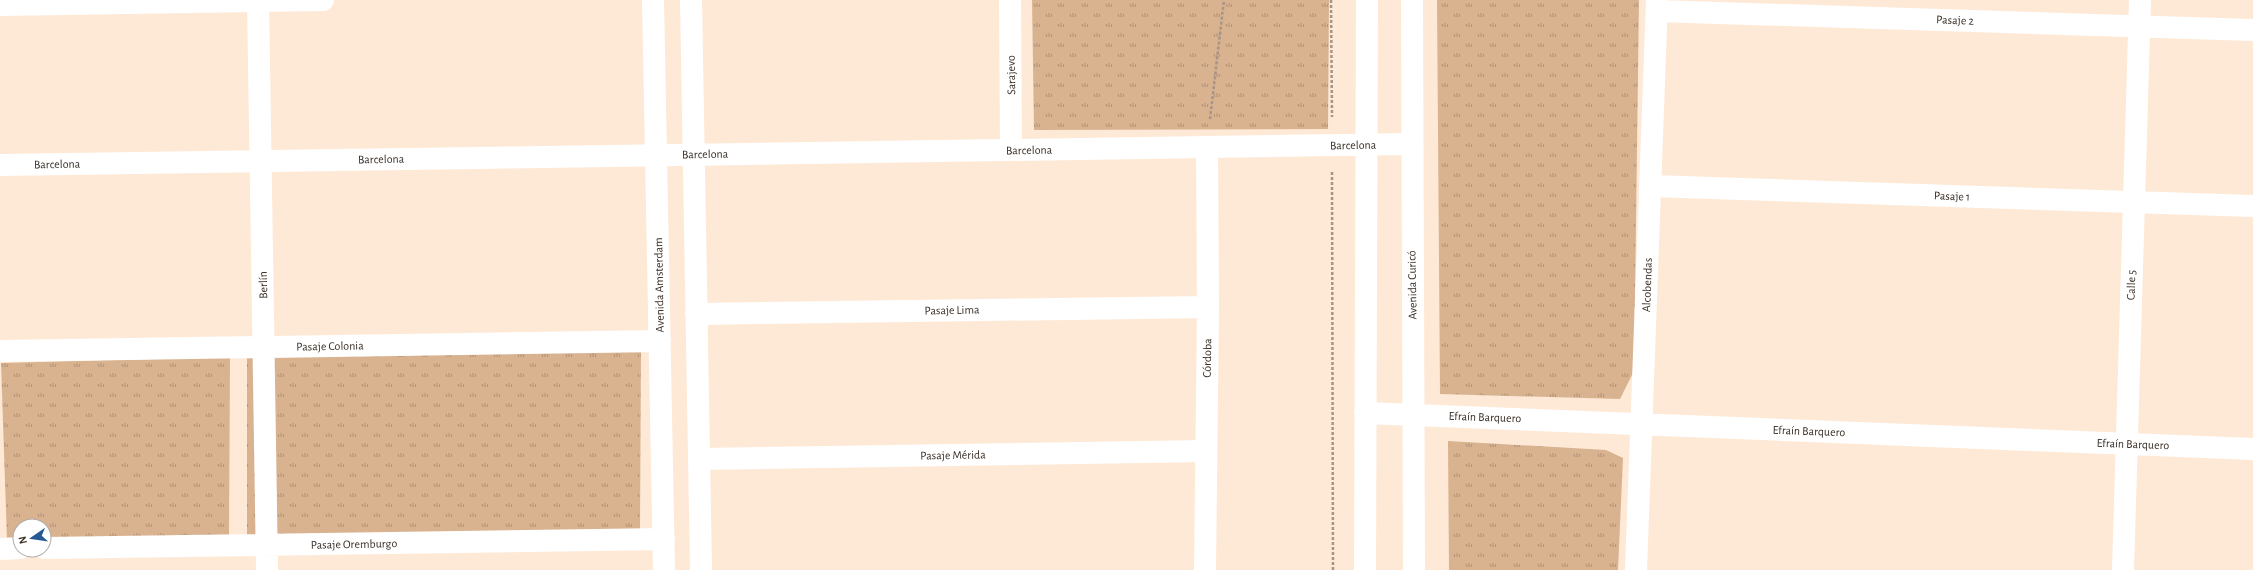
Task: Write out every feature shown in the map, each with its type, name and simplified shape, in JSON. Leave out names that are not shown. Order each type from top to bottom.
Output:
[{"type":"street","name":"Berlín","points":[[258,0],[267,570]]},
{"type":"street","points":[[0,5],[323,0]]},
{"type":"street","name":"Avenida Amsterdam","points":[[654,0],[664,570]]},
{"type":"street","points":[[691,0],[701,570]]},
{"type":"street","name":"Sarajevo","points":[[1010,0],[1012,150]]},
{"type":"street","points":[[1365,570],[1367,0]]},
{"type":"street","name":"Avenida Curicó","points":[[1412,0],[1411,144],[1414,570]]},
{"type":"street","name":"Calle 5","points":[[2122,570],[2140,0]]},
{"type":"street","name":"Pasaje 2","points":[[1657,5],[2253,30]]},
{"type":"street","name":"Alcobendas","points":[[1636,570],[1657,5]]},
{"type":"street","name":"Barcelona","points":[[0,165],[1411,144]]},
{"type":"street","name":"Córdoba","points":[[1205,570],[1208,307],[1207,147]]},
{"type":"street","name":"Pasaje 1","points":[[1651,186],[2253,206]]},
{"type":"street","name":"Pasaje Lima","points":[[696,314],[1208,307]]},
{"type":"street","name":"Pasaje Colonia","points":[[0,351],[660,341]]},
{"type":"street","name":"Efraín Barquero","points":[[1365,413],[2253,449]]},
{"type":"street","name":"Pasaje Mérida","points":[[699,459],[1206,451]]},
{"type":"street","name":"Pasaje Oremburgo","points":[[52,548],[664,539]]},
{"type":"street","points":[[0,549],[12,548]]},
{"type":"path","points":[[1207,147],[1224,0]]},
{"type":"path","points":[[1331,0],[1333,570]]},
{"type":"green space","points":[[1032,0],[1329,0],[1328,129],[1034,130]]},
{"type":"green space","points":[[1437,0],[1639,0],[1634,371],[1620,399],[1440,394]]},
{"type":"green space","points":[[641,346],[640,530],[247,537],[247,355]]},
{"type":"green space","points":[[230,357],[229,537],[52,540],[52,518],[12,518],[12,541],[7,541],[1,363]]},
{"type":"green space","points":[[1448,441],[1606,450],[1623,458],[1618,570],[1449,570]]}]
